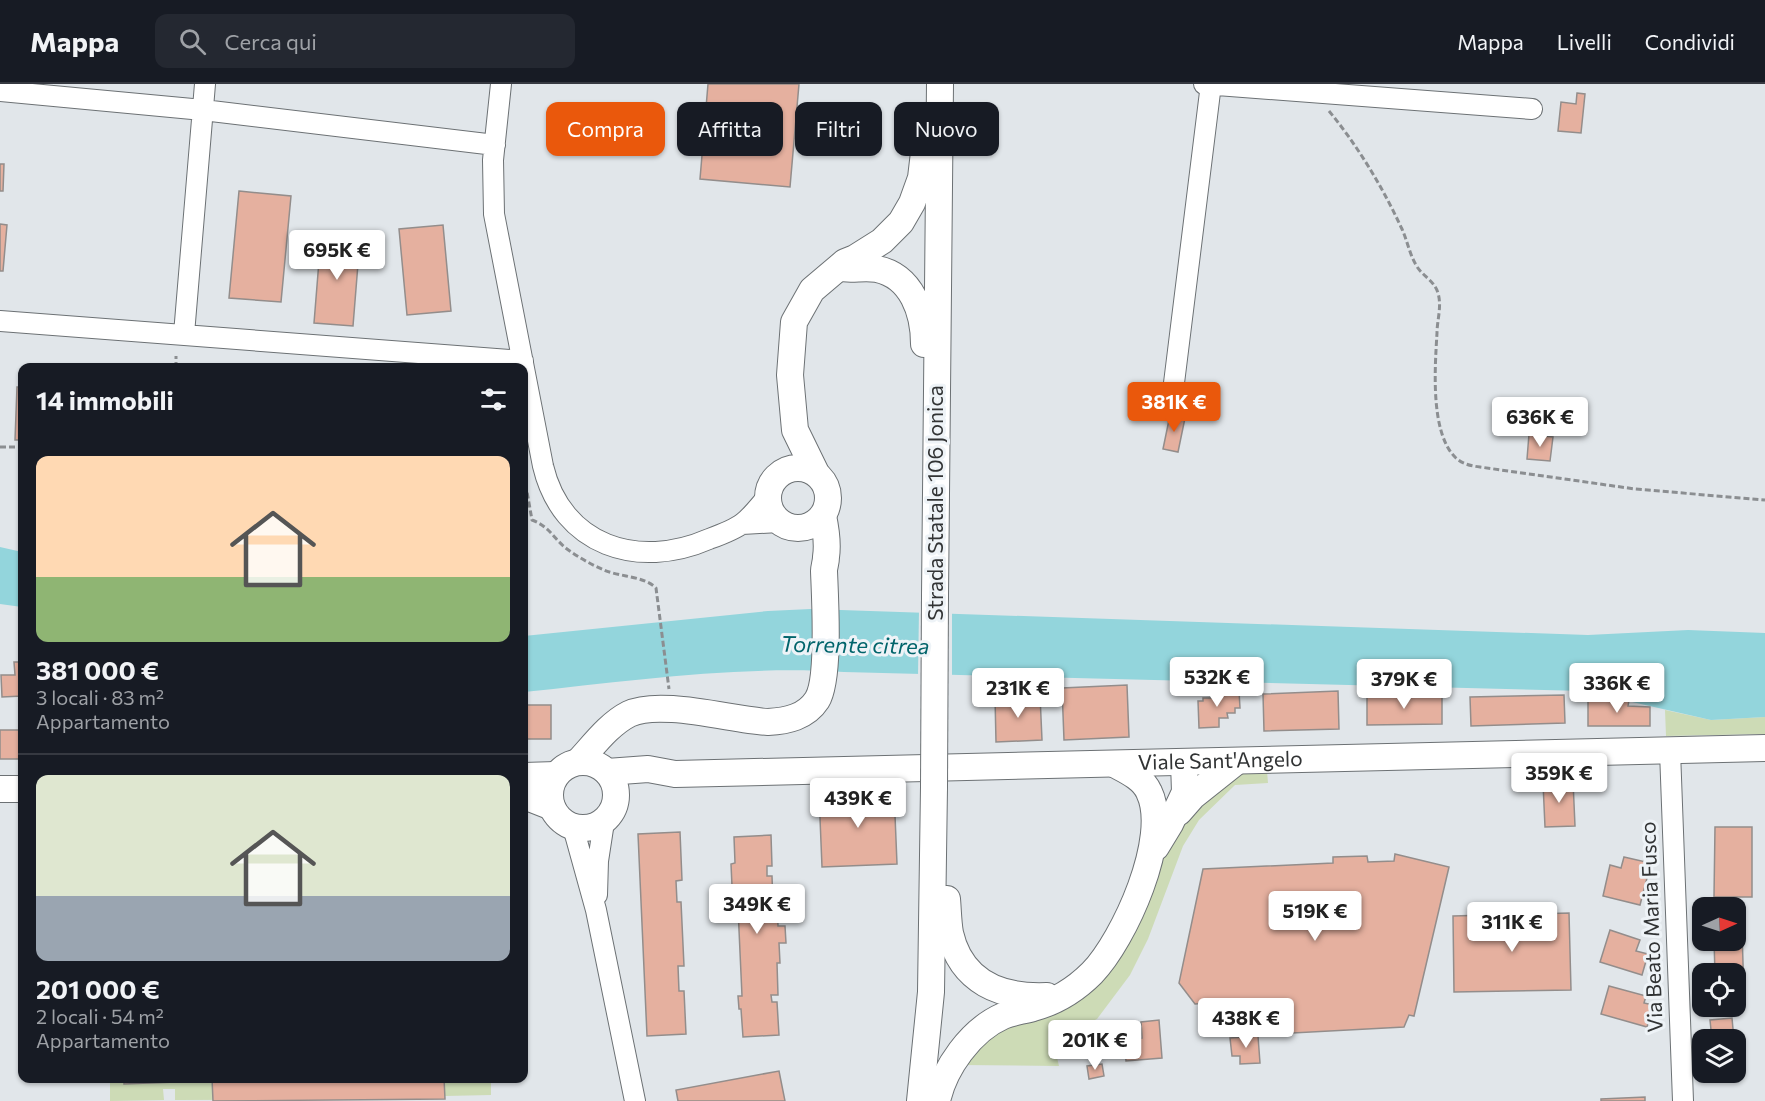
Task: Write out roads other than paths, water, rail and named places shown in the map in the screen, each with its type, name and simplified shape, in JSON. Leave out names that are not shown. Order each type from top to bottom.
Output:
[{"type":"main road","points":[[578,762],[617,722],[628,715],[651,708],[758,721],[785,721],[800,716],[818,699],[824,678],[826,543],[823,516],[828,498],[827,489],[816,473],[795,430],[790,375],[794,322],[812,290],[845,262],[868,250],[893,231],[912,203],[924,162],[926,84]]},
{"type":"main road","name":"Strada Statale 106 Jonica","points":[[920,1101],[931,992],[940,84]]},
{"type":"main road","points":[[840,268],[875,269],[891,275],[907,289],[920,312],[924,324],[923,472],[936,501]]},
{"type":"main road","points":[[795,430],[782,472],[770,487],[769,506],[810,547],[824,571]]},
{"type":"main road","points":[[782,472],[799,468],[816,473]]},
{"type":"main road","points":[[786,525],[809,526],[823,516]]},
{"type":"main road","points":[[606,771],[617,722]]},
{"type":"main road","name":"Viale Sant'Angelo","points":[[606,771],[648,769],[675,774],[1765,748]]},
{"type":"main road","points":[[588,761],[606,771],[614,780],[617,790],[610,811],[594,827],[583,829],[573,827],[557,816],[550,796],[551,785],[556,775],[570,764],[588,761]]},
{"type":"main road","points":[[1160,822],[1237,761]]},
{"type":"main road","points":[[937,1101],[947,1074],[955,1061],[969,1042],[986,1026],[1002,1016],[1048,1004],[1076,987],[1093,972],[1110,949],[1132,906],[1150,858],[1160,822],[1185,792],[1180,762]]},
{"type":"main road","points":[[1114,764],[1133,774],[1145,785],[1150,792],[1160,822]]},
{"type":"main road","name":"Viale Sant'Angelo","points":[[610,811],[625,794],[667,780],[675,774]]},
{"type":"main road","points":[[528,776],[556,775]]},
{"type":"main road","points":[[0,789],[18,789]]},
{"type":"main road","points":[[934,797],[944,834],[949,930],[959,957],[974,975],[1001,992],[1026,997],[1056,998]]},
{"type":"main road","points":[[528,798],[552,807]]},
{"type":"street","points":[[184,333],[205,84]]},
{"type":"street","points":[[0,321],[184,333],[523,361],[494,214],[492,186],[501,84]]},
{"type":"street","points":[[1204,84],[1532,109]]},
{"type":"street","points":[[1174,383],[1211,84]]},
{"type":"street","points":[[0,91],[203,110],[495,145]]},
{"type":"street","points":[[528,387],[547,484],[568,517],[585,533],[605,544],[625,551],[650,553],[673,551],[698,545],[742,524],[768,496]]},
{"type":"street","points":[[742,524],[786,525]]},
{"type":"street","name":"Via Beato Maria Fusco","points":[[1670,751],[1683,1101]]},
{"type":"street","points":[[596,910],[598,861],[610,811]]},
{"type":"street","points":[[573,827],[596,910],[635,1101]]},
{"type":"water","points":[[0,547],[18,551],[18,606],[0,604]]},
{"type":"water","name":"Torrente citrea","points":[[811,609],[1588,635],[1688,630],[1765,633],[1765,717],[1711,720],[1584,691],[805,670],[684,675],[528,692],[528,636],[768,611]]}]
